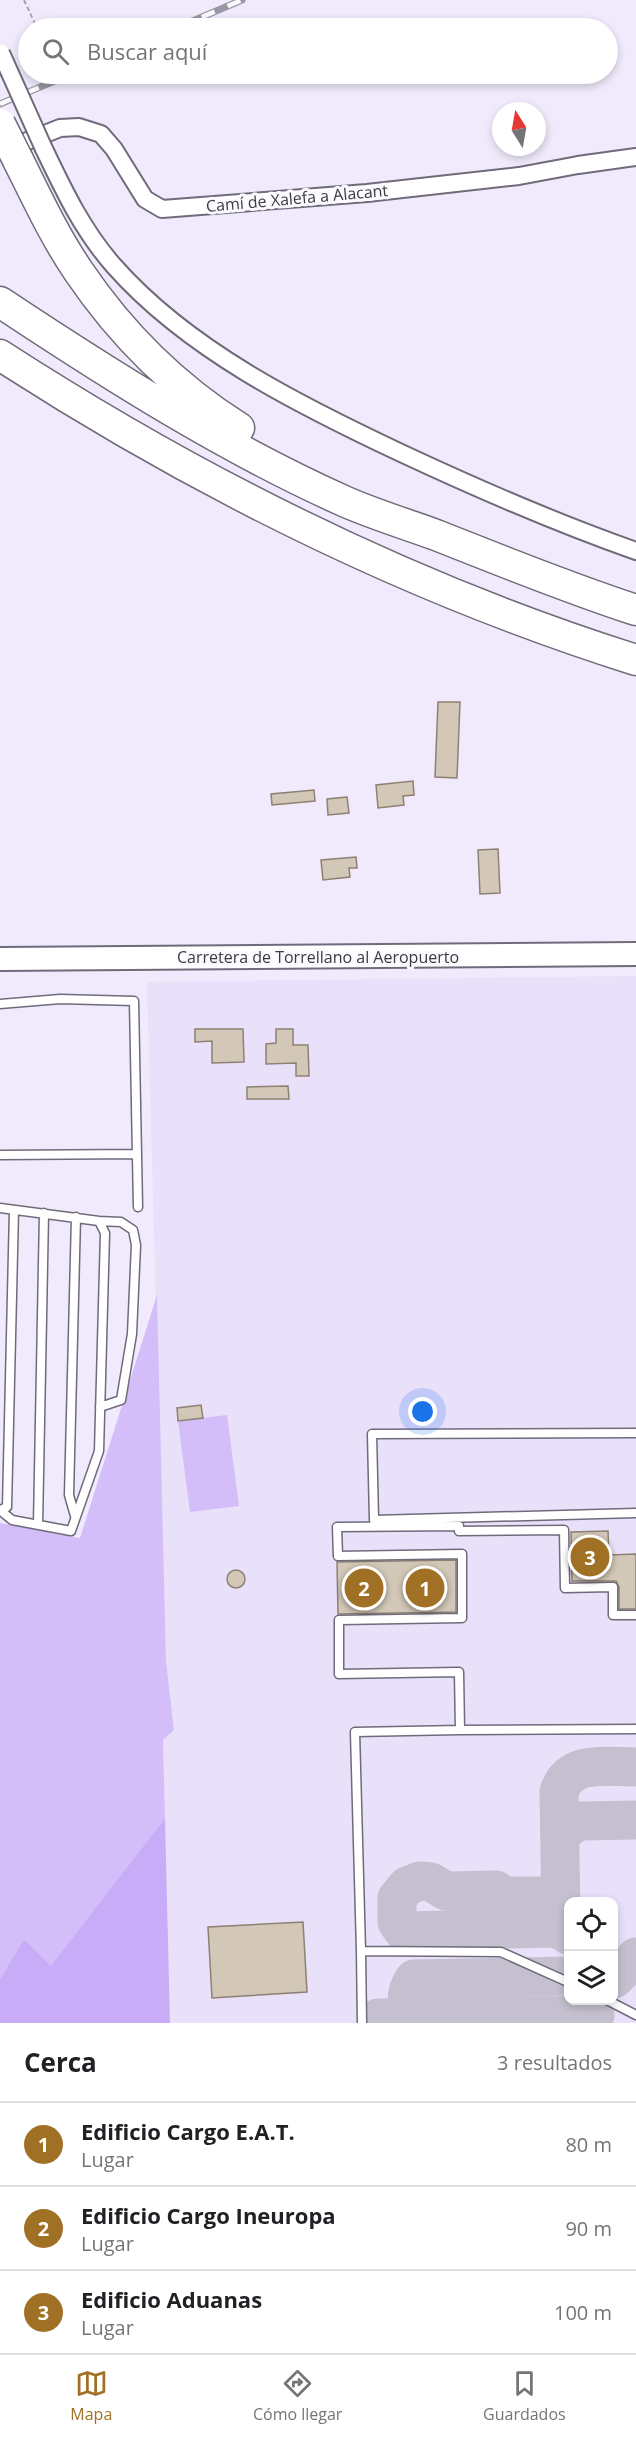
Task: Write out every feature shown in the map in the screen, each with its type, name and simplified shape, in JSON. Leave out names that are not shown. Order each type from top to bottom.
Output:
[{"type":"highway","points":[[0,124],[20,154],[57,237],[80,273],[125,331],[165,372],[219,416],[263,444],[312,471],[398,510],[433,534]]},
{"type":"highway","points":[[0,302],[66,345],[253,456],[345,501],[570,588],[636,610]]},
{"type":"highway","points":[[0,355],[138,441],[207,479],[342,545],[523,621],[636,660]]},
{"type":"street","points":[[1,52],[20,154],[75,213],[113,265],[155,307],[201,343],[275,388],[350,429],[475,487],[549,518],[636,550]]},
{"type":"street","name":"Camí de Xalefa a Alacant","points":[[20,154],[60,128],[79,127],[101,134],[114,148],[145,199],[162,209],[367,193],[519,176],[636,157]]},
{"type":"street","name":"Carretera de Torrellano al Aeropuerto","points":[[0,959],[636,954]]},
{"type":"lane","points":[[0,1004],[60,999],[134,1001],[138,1208]]},
{"type":"lane","points":[[0,1155],[137,1154]]},
{"type":"lane","points":[[0,1208],[121,1222],[133,1230],[136,1245],[132,1334],[121,1400],[100,1407]]},
{"type":"lane","points":[[14,1210],[7,1507],[0,1510],[12,1520],[70,1531],[99,1451],[105,1233],[99,1221]]},
{"type":"lane","points":[[38,1525],[44,1213]]},
{"type":"lane","points":[[76,1217],[69,1495],[76,1517]]},
{"type":"lane","points":[[636,1433],[372,1434],[374,1520],[636,1513]]},
{"type":"lane","points":[[460,1730],[459,1672],[339,1674],[339,1620],[462,1618],[462,1554],[338,1556],[337,1527],[459,1526],[459,1531],[564,1530],[565,1588],[613,1587],[613,1615],[636,1615]]},
{"type":"lane","points":[[362,2023],[355,1732],[636,1729]]},
{"type":"lane","points":[[361,1951],[501,1952],[564,1980]]},
{"type":"lane","points":[[615,2005],[636,2015]]},
{"type":"path","points":[[24,0],[32,18]]},
{"type":"shaded area","points":[[636,976],[636,2023],[170,2023],[163,1740],[174,1729],[166,1661],[147,982]]},
{"type":"shaded area","points":[[157,1295],[166,1661],[174,1730],[163,1740],[165,1818],[51,1967],[24,1939],[0,1979],[0,1523],[80,1538]]},
{"type":"shaded area","points":[[227,1415],[239,1506],[190,1512],[178,1421]]},
{"type":"shaded area","points":[[165,1818],[170,2023],[0,2023],[0,1979],[24,1939],[51,1966]]},
{"type":"building","points":[[438,702],[460,702],[457,778],[435,777]]},
{"type":"building","points":[[413,781],[414,795],[403,796],[404,805],[378,808],[376,785]]},
{"type":"building","points":[[314,790],[315,801],[272,805],[271,794]]},
{"type":"building","points":[[347,797],[349,813],[328,815],[327,799]]},
{"type":"building","points":[[498,849],[500,893],[480,894],[478,850]]},
{"type":"building","points":[[356,857],[357,868],[349,868],[350,877],[323,880],[321,860]]},
{"type":"building","points":[[195,1029],[243,1029],[244,1062],[212,1063],[212,1041],[195,1042]]},
{"type":"building","points":[[276,1029],[293,1029],[293,1045],[308,1045],[309,1076],[296,1076],[296,1063],[266,1064],[266,1044],[276,1043]]},
{"type":"building","points":[[288,1086],[289,1099],[247,1099],[247,1087]]},
{"type":"building","points":[[201,1405],[203,1418],[178,1421],[177,1408]]},
{"type":"building","points":[[608,1531],[609,1555],[636,1554],[636,1609],[619,1609],[619,1587],[616,1581],[572,1581],[571,1532]]},
{"type":"building","points":[[456,1560],[456,1612],[338,1614],[337,1562]]},
{"type":"building","points":[[236,1570],[242,1573],[245,1579],[242,1585],[236,1588],[230,1585],[227,1579],[230,1573]]},
{"type":"building","points":[[303,1922],[307,1992],[212,1998],[208,1927]]},
{"type":"taxiway","points":[[564,1928],[561,1918],[559,1792],[564,1781],[571,1774],[580,1770],[602,1766],[636,1767]]},
{"type":"taxiway","points":[[561,1837],[569,1826],[581,1821],[636,1820]]},
{"type":"taxiway","points":[[496,1890],[446,1891],[431,1882],[420,1881],[407,1886],[397,1898],[397,1922],[403,1931],[552,1928],[564,1931]]},
{"type":"taxiway","points":[[470,1896],[546,1896],[561,1910]]},
{"type":"taxiway","points":[[618,1975],[636,1957]]},
{"type":"taxiway","points":[[420,2023],[409,2008],[407,1997],[414,1979],[564,1976]]},
{"type":"taxiway","points":[[378,2018],[595,2015]]},
{"type":"railway","points":[[200,18],[242,0]]},
{"type":"railway","points":[[0,104],[47,84]]},
{"type":"place","name":"Edificio Aduanas","points":[[590,1557]]},
{"type":"place","name":"Edificio Cargo Ineuropa","points":[[364,1588]]},
{"type":"place","name":"Edificio Cargo E.A.T.","points":[[425,1588]]}]
